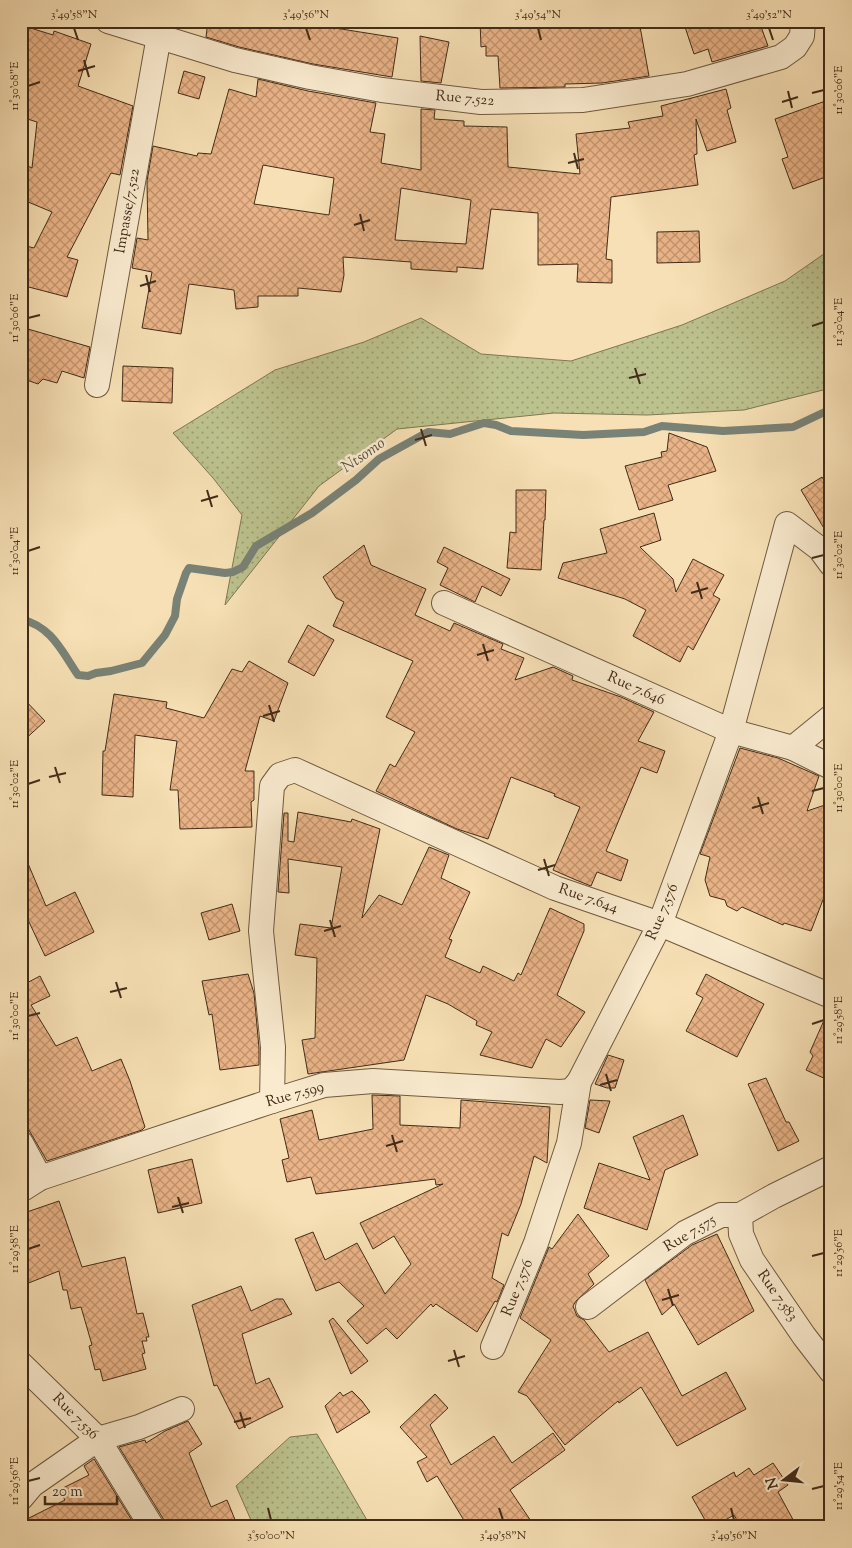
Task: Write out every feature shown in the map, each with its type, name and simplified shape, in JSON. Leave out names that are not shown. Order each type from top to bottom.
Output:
[{"type":"street","name":"Rue 7.522","points":[[108,21],[235,60],[310,77],[382,90],[481,102],[583,100],[687,84],[781,57],[794,47],[802,36],[803,21]]},
{"type":"street","name":"Impasse/7.522","points":[[97,385],[159,36]]},
{"type":"street","name":"Rue 7.576","points":[[494,1346],[536,1243],[570,1143],[579,1082],[660,924],[731,732],[787,524],[820,549],[831,564]]},
{"type":"street","name":"Rue 7.646","points":[[444,603],[731,732],[793,748],[831,767]]},
{"type":"street","points":[[793,748],[831,717]]},
{"type":"street","name":"Rue 7.644","points":[[272,1101],[273,1047],[262,932],[264,880],[272,786],[280,775],[295,770],[555,888],[660,924],[831,996]]},
{"type":"street","name":"Rue 7.599","points":[[31,1184],[324,1085],[373,1081],[560,1092],[571,1090],[579,1082]]},
{"type":"street","points":[[21,1143],[31,1184]]},
{"type":"street","name":"Rue 7.575","points":[[588,1307],[685,1233],[721,1215],[740,1215],[831,1168]]},
{"type":"street","name":"Rue 7.583","points":[[740,1215],[741,1234],[752,1260],[804,1336],[831,1371]]},
{"type":"street","name":"Rue 7.536","points":[[21,1364],[98,1439],[152,1527]]},
{"type":"street","points":[[21,1498],[32,1485],[98,1439],[139,1427],[182,1409]]},
{"type":"green space","points":[[831,249],[831,388],[744,410],[647,415],[554,413],[397,429],[319,486],[225,605],[242,515],[213,478],[173,433],[275,370],[364,342],[421,318],[481,354],[571,361],[682,325],[785,281]]},
{"type":"green space","points":[[317,1434],[371,1527],[254,1527],[236,1486],[290,1437]]},
{"type":"building","points":[[208,21],[295,21],[398,38],[392,77],[313,64],[239,47],[206,37]]},
{"type":"building","points":[[480,21],[639,21],[649,76],[602,83],[565,84],[565,87],[500,88],[498,56],[486,56],[486,46],[481,47]]},
{"type":"building","points":[[683,21],[759,21],[768,46],[712,62],[708,49],[694,54]]},
{"type":"building","points":[[21,25],[53,35],[54,31],[91,44],[78,86],[133,106],[120,175],[111,173],[67,257],[78,260],[67,297],[21,285],[21,264],[26,246],[34,248],[52,212],[21,199],[21,163],[32,168],[37,122],[21,117]]},
{"type":"building","points":[[420,36],[449,42],[441,83],[421,81]]},
{"type":"building","points":[[184,71],[205,77],[199,99],[178,93]]},
{"type":"building","points":[[258,79],[308,91],[376,103],[370,132],[385,134],[381,163],[421,170],[421,109],[435,110],[434,119],[464,121],[464,126],[507,127],[508,167],[580,174],[576,134],[630,128],[628,122],[663,116],[661,106],[726,89],[731,108],[727,110],[736,142],[707,151],[696,119],[697,154],[694,155],[698,185],[611,197],[606,259],[612,260],[612,283],[577,282],[578,264],[538,265],[538,213],[491,209],[483,269],[457,267],[457,272],[411,269],[411,262],[343,257],[344,275],[341,292],[298,288],[298,296],[258,296],[258,307],[236,309],[234,290],[189,284],[181,334],[142,328],[152,272],[132,268],[137,238],[148,240],[147,181],[153,146],[197,156],[198,153],[211,154],[229,89],[256,97]],"holes":[[[263,165],[334,178],[329,215],[254,204]],[[401,188],[471,200],[466,244],[395,240]]]},
{"type":"building","points":[[831,99],[831,175],[793,189],[782,159],[788,157],[775,119]]},
{"type":"building","points":[[699,231],[700,262],[657,263],[657,232]]},
{"type":"building","points":[[21,327],[90,347],[84,378],[62,371],[57,383],[43,379],[38,384],[21,378]]},
{"type":"building","points":[[123,366],[173,368],[172,403],[122,401]]},
{"type":"building","points":[[669,433],[707,447],[716,471],[668,485],[673,500],[639,510],[625,466],[662,457],[661,452],[667,451]]},
{"type":"building","points":[[822,477],[831,492],[831,540],[801,490]]},
{"type":"building","points":[[516,490],[546,490],[541,570],[507,568],[510,532],[516,533]]},
{"type":"building","points":[[654,513],[661,540],[640,547],[673,579],[676,592],[693,559],[724,575],[713,595],[720,599],[693,650],[688,646],[680,662],[633,636],[646,610],[625,599],[558,578],[563,563],[607,553],[600,529]]},
{"type":"building","points":[[364,545],[371,565],[426,589],[415,615],[450,631],[454,623],[503,644],[501,649],[524,658],[515,680],[553,667],[573,676],[572,680],[621,697],[654,712],[638,741],[665,751],[657,773],[641,767],[606,851],[628,860],[621,881],[597,872],[591,886],[553,870],[580,807],[554,796],[555,794],[511,777],[488,839],[457,829],[376,791],[390,764],[395,767],[415,732],[386,717],[413,661],[333,626],[344,602],[336,598],[323,577]]},
{"type":"building","points":[[444,547],[510,579],[501,596],[482,586],[475,602],[440,585],[448,568],[437,562]]},
{"type":"building","points":[[308,625],[334,640],[314,676],[288,662]]},
{"type":"building","points":[[249,661],[288,683],[274,721],[260,716],[245,771],[254,771],[254,800],[251,802],[252,827],[180,829],[178,790],[170,790],[177,741],[135,735],[133,797],[102,795],[103,751],[105,751],[114,694],[167,702],[166,708],[204,718],[232,669],[242,672]]},
{"type":"building","points":[[21,696],[45,721],[21,743]]},
{"type":"building","points":[[740,748],[778,758],[819,776],[807,811],[831,803],[831,879],[811,931],[784,923],[783,925],[742,907],[737,911],[727,906],[725,900],[710,896],[705,880],[710,857],[700,854]]},
{"type":"building","points":[[298,812],[351,822],[352,819],[380,829],[362,918],[379,895],[402,905],[429,847],[449,855],[441,878],[470,892],[449,939],[452,940],[445,957],[480,973],[483,966],[514,981],[518,973],[521,975],[550,908],[584,924],[584,931],[557,995],[585,1012],[561,1047],[546,1039],[532,1068],[480,1055],[492,1032],[476,1025],[477,1021],[448,1004],[426,995],[404,1060],[308,1074],[302,1040],[315,1038],[317,958],[295,955],[300,924],[331,928],[342,867],[288,859],[289,893],[278,892],[284,813],[288,813],[288,841],[294,842]]},
{"type":"building","points":[[21,847],[46,906],[75,892],[94,932],[45,956],[21,905]]},
{"type":"building","points":[[232,904],[240,931],[209,940],[201,913]]},
{"type":"building","points":[[248,974],[254,993],[259,1065],[220,1070],[212,1014],[209,1015],[202,981]]},
{"type":"building","points":[[706,974],[764,1004],[737,1057],[686,1031],[703,998],[696,994]]},
{"type":"building","points":[[40,976],[50,996],[31,1005],[56,1046],[77,1037],[92,1071],[121,1059],[145,1127],[142,1130],[47,1161],[26,1125],[29,1124],[21,1106],[21,986]]},
{"type":"building","points":[[829,1009],[831,1009],[831,1084],[828,1080],[806,1070],[813,1056],[810,1052]]},
{"type":"building","points":[[608,1055],[624,1060],[615,1088],[607,1088],[595,1084]]},
{"type":"building","points":[[766,1078],[786,1122],[789,1122],[799,1141],[778,1151],[748,1084]]},
{"type":"building","points":[[372,1095],[400,1096],[400,1125],[460,1128],[461,1100],[550,1107],[547,1163],[534,1156],[521,1204],[508,1236],[502,1233],[492,1278],[504,1285],[497,1302],[495,1301],[477,1332],[436,1304],[433,1307],[431,1304],[397,1339],[386,1328],[367,1344],[347,1321],[364,1306],[339,1282],[316,1291],[295,1239],[313,1232],[325,1260],[357,1243],[385,1294],[411,1264],[394,1236],[373,1249],[360,1223],[443,1184],[436,1185],[435,1179],[316,1194],[311,1177],[287,1182],[282,1160],[289,1158],[280,1119],[312,1110],[319,1140],[373,1129]]},
{"type":"building","points":[[590,1100],[610,1101],[599,1133],[585,1128]]},
{"type":"building","points":[[683,1115],[698,1155],[665,1170],[647,1230],[584,1208],[599,1163],[650,1180],[633,1137]]},
{"type":"building","points":[[192,1159],[202,1203],[158,1213],[148,1170]]},
{"type":"building","points":[[59,1201],[82,1267],[125,1257],[137,1314],[143,1313],[149,1337],[146,1337],[147,1341],[142,1341],[145,1353],[142,1354],[146,1369],[103,1381],[100,1369],[95,1370],[89,1346],[92,1345],[81,1307],[71,1309],[67,1290],[63,1290],[59,1271],[21,1286],[21,1214]]},
{"type":"building","points":[[578,1214],[609,1256],[588,1274],[594,1284],[573,1306],[577,1316],[584,1320],[609,1352],[648,1332],[682,1396],[726,1372],[746,1409],[677,1446],[641,1387],[619,1403],[618,1401],[565,1445],[527,1396],[518,1392],[551,1340],[520,1318],[549,1247],[552,1249]]},
{"type":"building","points":[[717,1234],[754,1311],[698,1345],[674,1304],[662,1315],[645,1280],[692,1245]]},
{"type":"building","points":[[241,1286],[251,1311],[276,1299],[283,1299],[292,1314],[242,1334],[256,1384],[269,1378],[283,1407],[239,1429],[217,1385],[214,1386],[192,1305]]},
{"type":"building","points":[[333,1318],[368,1361],[351,1374],[329,1321]]},
{"type":"building","points":[[352,1391],[370,1412],[337,1433],[325,1406],[340,1392],[343,1396]]},
{"type":"building","points":[[435,1394],[448,1408],[430,1425],[451,1465],[494,1436],[512,1463],[553,1433],[565,1450],[510,1490],[535,1527],[468,1527],[437,1476],[427,1482],[417,1462],[427,1457],[400,1427]]},
{"type":"building","points":[[188,1421],[202,1444],[189,1453],[211,1507],[227,1500],[238,1527],[166,1527],[164,1520],[119,1447],[145,1440],[146,1443],[165,1431]]},
{"type":"building","points":[[94,1459],[136,1527],[21,1527],[21,1522],[65,1500],[59,1490],[89,1475],[84,1466]]},
{"type":"building","points":[[773,1463],[788,1485],[778,1492],[797,1527],[741,1527],[734,1515],[713,1527],[709,1527],[692,1497],[734,1472],[736,1477],[749,1468],[754,1475]]},
{"type":"waterway","name":"Ntsomo","points":[[21,619],[32,623],[48,634],[61,648],[78,675],[88,676],[142,663],[165,635],[175,616],[177,599],[189,568],[225,573],[233,572],[243,567],[256,546],[312,513],[356,480],[379,459],[428,432],[450,434],[484,423],[511,431],[583,435],[644,432],[662,426],[723,431],[793,427],[831,409]]}]
